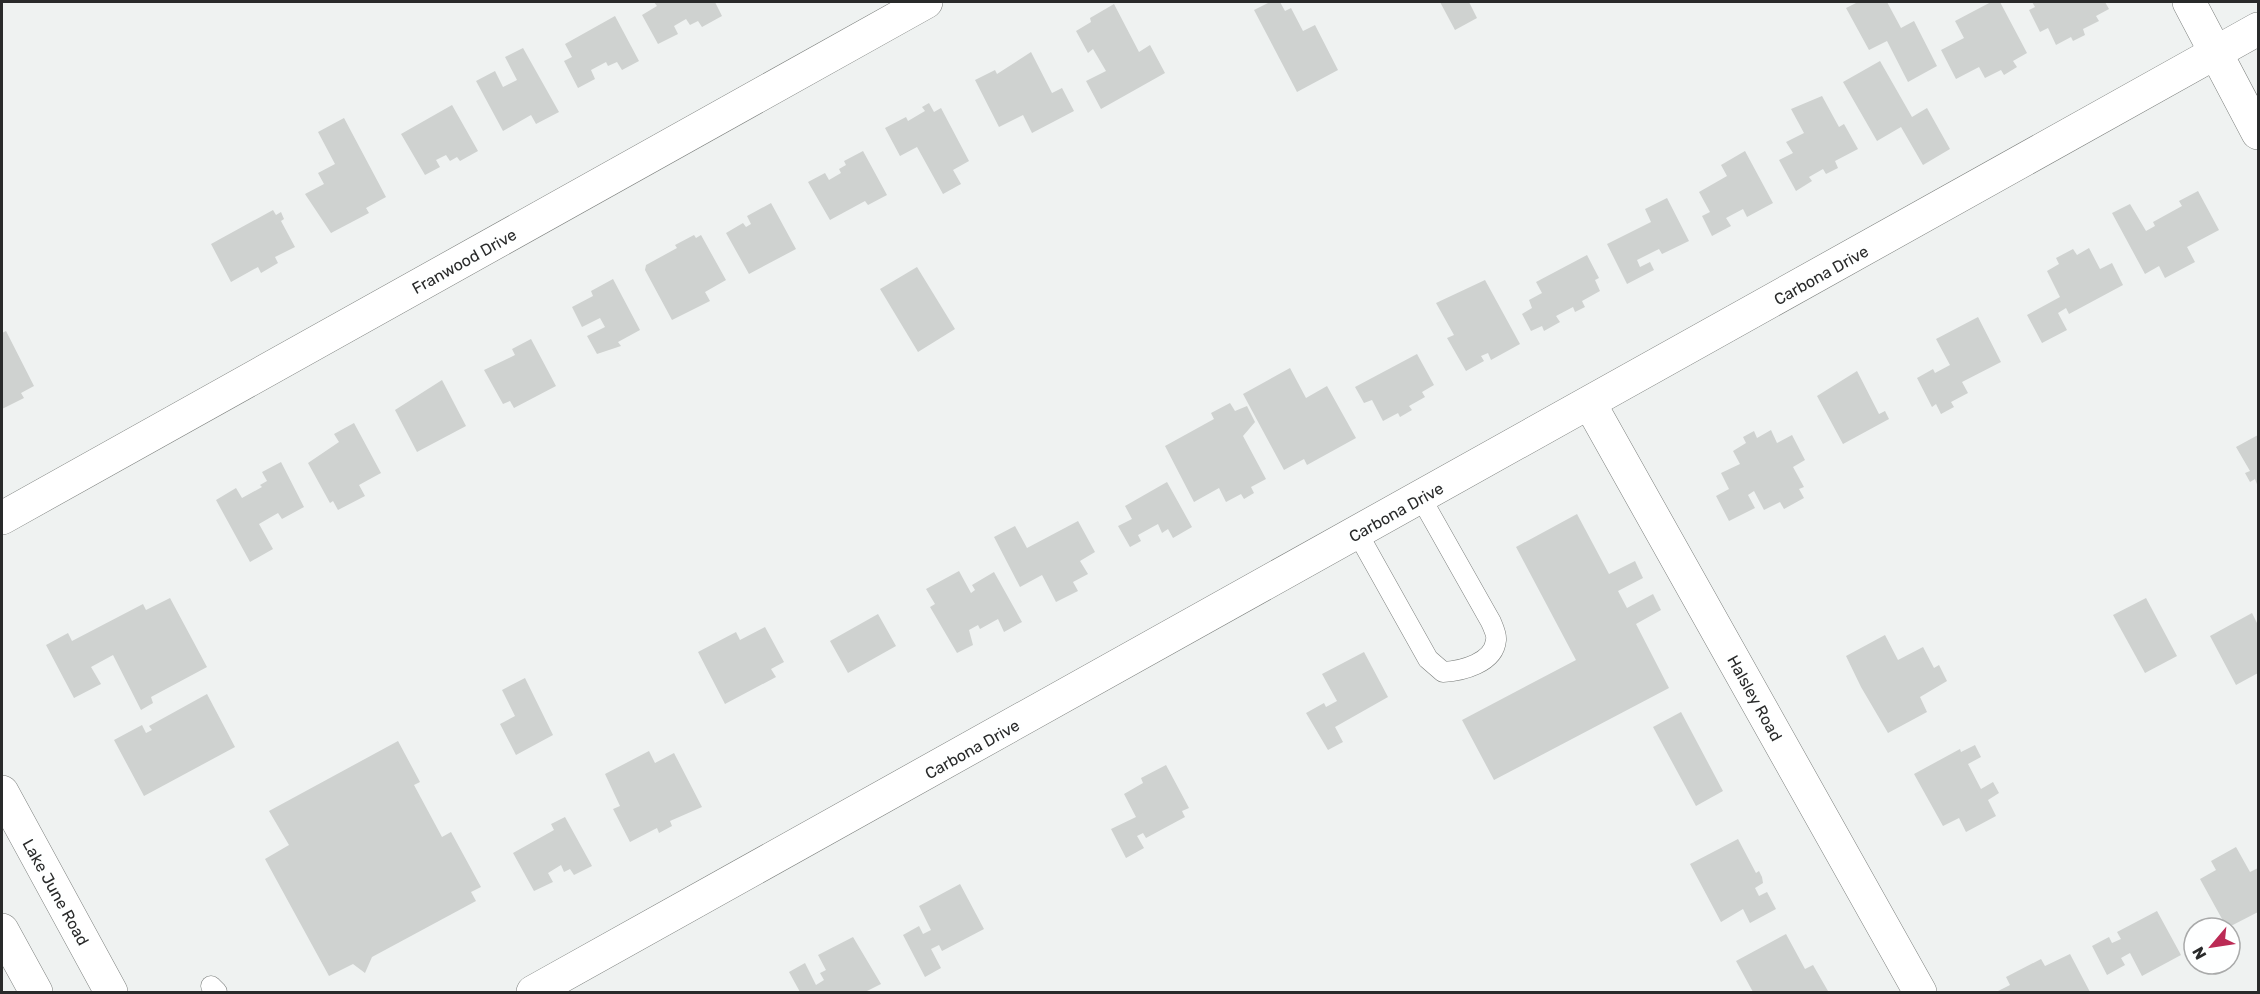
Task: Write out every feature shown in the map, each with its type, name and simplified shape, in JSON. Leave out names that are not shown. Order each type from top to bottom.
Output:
[{"type":"street","name":"Franwood Drive","points":[[2,518],[926,2]]},
{"type":"street","points":[[2189,2],[2259,133]]},
{"type":"street","name":"Carbona Drive","points":[[533,993],[2259,30]]},
{"type":"street","name":"Halsley Road","points":[[1590,404],[1920,993]]},
{"type":"street","name":"Lake June Road","points":[[2,792],[111,993]]},
{"type":"street","points":[[2,930],[36,993]]},
{"type":"lane","points":[[1358,534],[1428,659],[1443,672],[1462,671],[1490,655],[1497,639],[1491,622],[1422,498]]},
{"type":"building","points":[[654,2],[715,2],[722,16],[702,27],[698,21],[690,25],[686,19],[674,26],[678,34],[658,44],[642,15],[657,6]]},
{"type":"building","points":[[1270,2],[1280,2],[1285,11],[1291,8],[1303,31],[1315,25],[1338,70],[1297,92],[1254,10]]},
{"type":"building","points":[[1440,2],[1469,2],[1477,18],[1455,30]]},
{"type":"building","points":[[1858,2],[1887,2],[1901,28],[1914,21],[1937,66],[1908,82],[1887,41],[1869,50],[1846,8]]},
{"type":"building","points":[[1991,2],[2000,2],[2027,53],[2013,61],[2017,67],[2004,75],[2001,70],[1985,78],[1979,67],[1956,79],[1941,50],[1964,38],[1955,21]]},
{"type":"building","points":[[2032,2],[2105,2],[2109,9],[2096,16],[2099,21],[2083,29],[2085,35],[2073,41],[2071,37],[2056,45],[2048,28],[2040,32],[2029,10],[2035,7]]},
{"type":"building","points":[[1114,4],[1139,52],[1150,45],[1165,73],[1101,109],[1086,81],[1106,71],[1093,49],[1088,53],[1076,31],[1091,22],[1090,18]]},
{"type":"building","points":[[615,16],[639,61],[622,70],[617,62],[608,66],[606,62],[591,70],[595,79],[578,88],[564,61],[572,57],[565,44]]},
{"type":"building","points":[[523,48],[559,112],[536,124],[531,115],[503,131],[476,81],[495,71],[503,87],[517,80],[505,57]]},
{"type":"building","points":[[1031,52],[1052,93],[1062,88],[1074,111],[1032,133],[1023,115],[999,127],[975,80],[995,70],[997,74]]},
{"type":"building","points":[[1880,61],[1912,117],[1927,108],[1950,149],[1923,165],[1901,127],[1877,141],[1843,82]]},
{"type":"building","points":[[1822,96],[1839,127],[1844,124],[1858,149],[1835,161],[1838,168],[1826,174],[1823,169],[1809,177],[1812,181],[1796,191],[1779,160],[1793,153],[1786,142],[1804,133],[1791,109]]},
{"type":"building","points":[[929,103],[934,112],[941,108],[969,161],[953,170],[961,184],[943,194],[917,147],[900,156],[885,128],[906,117],[908,121],[925,111],[922,107]]},
{"type":"building","points":[[452,105],[478,151],[460,161],[457,157],[450,161],[446,155],[436,160],[440,167],[425,175],[401,134]]},
{"type":"building","points":[[344,118],[386,197],[366,208],[369,213],[331,233],[305,194],[324,184],[318,173],[335,164],[318,132]]},
{"type":"building","points":[[863,151],[887,195],[868,205],[865,201],[830,220],[808,182],[825,173],[829,180],[841,173],[839,169],[846,165],[844,161]]},
{"type":"building","points":[[1745,151],[1773,203],[1747,217],[1743,209],[1726,218],[1731,226],[1712,236],[1702,216],[1710,212],[1699,192],[1727,176],[1721,165]]},
{"type":"building","points":[[2198,191],[2219,230],[2187,247],[2195,262],[2165,278],[2159,266],[2145,274],[2112,213],[2130,204],[2146,231],[2155,226],[2153,222],[2182,206],[2179,201]]},
{"type":"building","points":[[1667,198],[1689,241],[1662,254],[1659,249],[1637,260],[1640,267],[1650,262],[1654,270],[1627,284],[1607,244],[1651,222],[1645,209]]},
{"type":"building","points":[[771,203],[796,249],[749,274],[726,233],[743,223],[746,227],[751,224],[747,216]]},
{"type":"building","points":[[273,210],[276,215],[281,212],[284,219],[281,221],[295,247],[275,257],[278,263],[261,273],[258,267],[231,282],[211,244]]},
{"type":"building","points":[[694,235],[696,238],[701,235],[726,280],[705,292],[710,301],[672,320],[645,270],[646,265],[677,248],[675,245]]},
{"type":"building","points":[[2089,248],[2100,269],[2112,263],[2123,285],[2069,314],[2066,308],[2058,313],[2067,330],[2042,343],[2027,315],[2060,297],[2047,271],[2059,264],[2056,258],[2073,249],[2077,255]]},
{"type":"building","points":[[1587,255],[1599,278],[1595,280],[1600,291],[1582,301],[1585,307],[1575,312],[1573,307],[1556,316],[1560,322],[1544,331],[1542,326],[1531,331],[1522,314],[1532,308],[1529,300],[1542,293],[1536,282]]},
{"type":"building","points":[[917,267],[955,329],[918,352],[880,289]]},
{"type":"building","points":[[613,279],[640,330],[618,342],[621,346],[597,354],[587,336],[605,327],[600,318],[582,327],[572,307],[593,296],[591,291]]},
{"type":"building","points":[[1485,280],[1520,344],[1491,360],[1488,353],[1481,356],[1484,361],[1466,371],[1447,338],[1454,335],[1436,303]]},
{"type":"building","points":[[1978,317],[2001,362],[1962,382],[1968,393],[1951,402],[1954,407],[1941,414],[1936,404],[1932,407],[1917,378],[1933,369],[1935,373],[1950,365],[1936,339]]},
{"type":"building","points":[[6,331],[34,386],[21,393],[24,398],[2,409],[2,333]]},
{"type":"building","points":[[531,339],[556,386],[514,408],[510,401],[503,404],[484,370],[515,355],[512,349]]},
{"type":"building","points":[[1417,354],[1434,385],[1422,392],[1425,397],[1409,406],[1412,410],[1400,417],[1398,413],[1383,421],[1372,400],[1364,403],[1355,387]]},
{"type":"building","points":[[1290,368],[1306,398],[1327,386],[1356,438],[1307,465],[1304,459],[1284,470],[1243,394]]},
{"type":"building","points":[[1857,371],[1879,414],[1885,411],[1889,419],[1843,444],[1817,396]]},
{"type":"building","points":[[442,380],[466,426],[417,452],[395,410]]},
{"type":"building","points":[[1230,403],[1235,411],[1247,406],[1255,422],[1243,436],[1266,479],[1251,487],[1254,493],[1244,499],[1241,494],[1226,502],[1219,488],[1194,502],[1165,446],[1214,419],[1211,413]]},
{"type":"building","points":[[354,423],[381,473],[359,485],[365,496],[338,510],[333,501],[330,503],[308,463],[339,442],[334,434]]},
{"type":"building","points":[[1771,430],[1777,443],[1792,435],[1805,460],[1793,467],[1804,487],[1799,489],[1804,498],[1784,509],[1780,502],[1764,510],[1754,491],[1748,495],[1755,508],[1729,521],[1716,496],[1729,489],[1721,473],[1740,464],[1733,451],[1746,443],[1743,437],[1754,431],[1757,438]]},
{"type":"building","points":[[2258,435],[2258,487],[2255,479],[2250,482],[2245,473],[2250,471],[2236,447]]},
{"type":"building","points":[[281,462],[304,507],[282,519],[278,513],[259,524],[273,549],[250,562],[216,500],[236,488],[242,498],[262,487],[260,485],[267,481],[262,472]]},
{"type":"building","points":[[1167,482],[1192,527],[1173,538],[1168,529],[1162,533],[1158,524],[1138,535],[1141,541],[1130,547],[1118,526],[1132,519],[1125,506]]},
{"type":"building","points":[[1577,514],[1609,574],[1635,561],[1643,578],[1618,591],[1627,608],[1653,594],[1661,610],[1636,624],[1669,688],[1494,780],[1462,720],[1576,660],[1516,547]]},
{"type":"building","points":[[1078,521],[1095,552],[1080,561],[1088,574],[1073,582],[1078,591],[1056,602],[1042,575],[1020,587],[994,537],[1015,526],[1027,548]]},
{"type":"building","points":[[959,571],[971,593],[975,590],[972,585],[994,572],[1022,622],[1004,632],[998,619],[980,629],[978,625],[969,630],[973,645],[957,653],[930,607],[935,604],[926,589]]},
{"type":"building","points":[[170,598],[207,667],[151,697],[153,703],[141,710],[113,655],[91,667],[101,684],[74,698],[46,645],[68,633],[72,641],[143,604],[146,610]]},
{"type":"building","points":[[2146,598],[2177,656],[2145,673],[2113,615]]},
{"type":"building","points":[[2252,613],[2258,625],[2258,673],[2236,685],[2210,636]]},
{"type":"building","points":[[878,614],[896,646],[848,673],[830,641]]},
{"type":"building","points":[[765,627],[784,662],[771,669],[776,677],[725,704],[698,652],[736,632],[740,640]]},
{"type":"building","points":[[1885,635],[1898,660],[1923,647],[1934,668],[1939,665],[1947,681],[1920,697],[1927,712],[1888,733],[1846,656]]},
{"type":"building","points":[[1364,652],[1388,697],[1335,727],[1343,742],[1328,750],[1306,713],[1324,703],[1326,707],[1337,701],[1322,674]]},
{"type":"building","points":[[525,678],[553,735],[516,755],[500,724],[515,716],[502,690]]},
{"type":"building","points":[[207,694],[235,747],[144,796],[114,740],[142,725],[146,733],[152,730],[149,726]]},
{"type":"building","points":[[1681,712],[1723,791],[1696,806],[1653,727]]},
{"type":"building","points":[[398,741],[420,782],[414,785],[442,837],[451,832],[481,887],[471,892],[476,901],[372,957],[365,973],[353,964],[329,976],[265,859],[289,845],[269,811]]},
{"type":"building","points":[[1975,745],[1981,757],[1968,764],[1981,789],[1993,782],[1999,793],[1988,800],[1996,816],[1966,832],[1959,818],[1943,826],[1914,774],[1960,749],[1961,752]]},
{"type":"building","points":[[649,751],[655,763],[674,753],[702,807],[670,821],[672,826],[659,833],[657,828],[630,842],[613,809],[620,806],[605,774]]},
{"type":"building","points":[[1166,765],[1189,808],[1182,811],[1185,817],[1146,838],[1143,833],[1137,836],[1144,848],[1126,858],[1111,829],[1136,817],[1124,794],[1143,783],[1141,778]]},
{"type":"building","points":[[565,817],[592,866],[574,875],[570,869],[564,872],[561,865],[548,873],[553,882],[534,891],[513,853],[554,830],[551,824]]},
{"type":"building","points":[[1738,839],[1756,873],[1759,871],[1762,877],[1763,883],[1755,888],[1759,896],[1767,892],[1776,909],[1750,923],[1743,909],[1721,922],[1690,864]]},
{"type":"building","points":[[2236,847],[2250,872],[2258,868],[2258,912],[2242,920],[2242,916],[2220,916],[2200,879],[2216,870],[2211,861]]},
{"type":"building","points":[[960,884],[984,929],[942,951],[939,945],[931,949],[941,968],[925,977],[903,935],[919,926],[923,934],[931,930],[919,906]]},
{"type":"building","points":[[2157,911],[2181,955],[2142,976],[2130,953],[2121,958],[2125,965],[2107,975],[2092,946],[2109,937],[2112,943],[2121,939],[2117,932]]},
{"type":"building","points":[[1786,934],[1805,969],[1813,965],[1828,991],[1753,992],[1736,961]]},
{"type":"building","points":[[853,937],[881,984],[865,992],[800,992],[789,972],[805,963],[816,985],[824,980],[820,973],[826,970],[818,955]]},
{"type":"building","points":[[2070,954],[2090,992],[1996,992],[2010,985],[2006,977],[2041,959],[2045,966]]}]
